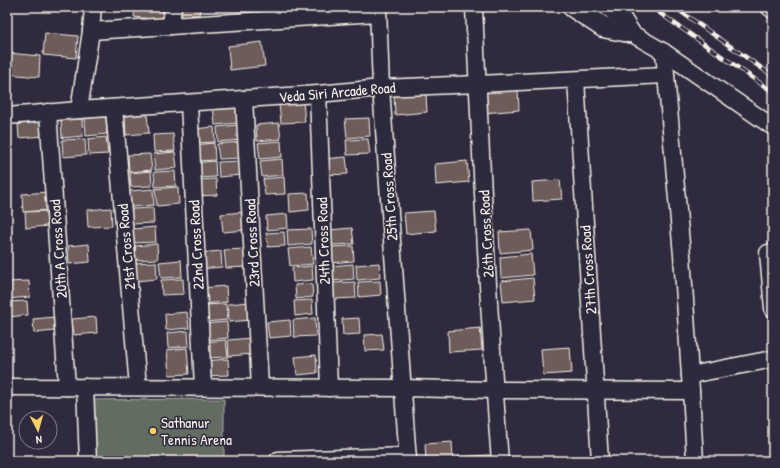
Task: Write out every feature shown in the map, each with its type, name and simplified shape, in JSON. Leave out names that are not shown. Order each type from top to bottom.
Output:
[{"type":"main road","points":[[573,7],[603,27],[630,32]]},
{"type":"main road","points":[[613,9],[630,32]]},
{"type":"street","points":[[79,110],[91,31],[93,7]]},
{"type":"street","points":[[171,26],[173,7]]},
{"type":"street","name":"26th Cross Road","points":[[474,7],[494,390],[500,461]]},
{"type":"street","points":[[769,7],[773,10]]},
{"type":"street","points":[[91,31],[171,26],[240,14],[378,10]]},
{"type":"street","name":"25th Cross Road","points":[[378,10],[381,88],[408,459]]},
{"type":"street","points":[[630,32],[664,52],[773,127]]},
{"type":"street","points":[[664,52],[682,255],[695,461]]},
{"type":"street","name":"Veda Siri Arcade Road","points":[[7,116],[318,94],[381,88],[666,76]]},
{"type":"street","name":"27th Cross Road","points":[[576,80],[600,461]]},
{"type":"street","name":"24th Cross Road","points":[[318,94],[329,388]]},
{"type":"street","name":"23rd Cross Road","points":[[244,99],[260,387]]},
{"type":"street","name":"22nd Cross Road","points":[[189,103],[203,387]]},
{"type":"street","name":"21st Cross Road","points":[[114,108],[138,387]]},
{"type":"street","name":"20th A Cross Road","points":[[48,112],[67,387]]},
{"type":"street","points":[[768,253],[773,309]]},
{"type":"street","points":[[7,387],[260,387],[596,390],[691,383],[773,358]]},
{"type":"street","points":[[85,387],[88,461]]},
{"type":"street","points":[[278,461],[408,459]]},
{"type":"green space","name":"Sathanur Tennis Arena","points":[[224,399],[224,461],[82,461],[82,400]]},
{"type":"building","points":[[135,7],[163,7],[162,20],[134,17]]},
{"type":"building","points":[[179,7],[200,7],[199,15],[178,14]]},
{"type":"building","points":[[45,33],[78,36],[76,58],[43,55]]},
{"type":"building","points":[[262,42],[265,66],[230,70],[228,46]]},
{"type":"building","points":[[8,53],[40,56],[39,77],[7,74]]},
{"type":"building","points":[[518,90],[519,110],[483,113],[482,92]]},
{"type":"building","points":[[426,94],[427,112],[395,115],[394,96]]},
{"type":"building","points":[[303,102],[305,122],[281,123],[279,104]]},
{"type":"building","points":[[237,105],[238,123],[215,125],[213,106]]},
{"type":"building","points":[[147,114],[149,133],[126,135],[125,116]]},
{"type":"building","points":[[106,117],[107,134],[86,136],[85,118]]},
{"type":"building","points":[[82,118],[83,136],[62,138],[61,120]]},
{"type":"building","points":[[369,118],[370,136],[347,138],[345,119]]},
{"type":"building","points":[[42,122],[43,136],[19,138],[18,124]]},
{"type":"building","points":[[279,123],[281,139],[257,141],[256,125]]},
{"type":"building","points":[[238,125],[240,140],[218,142],[217,127]]},
{"type":"building","points":[[214,127],[215,142],[195,143],[194,129]]},
{"type":"building","points":[[173,134],[175,151],[154,152],[153,135]]},
{"type":"building","points":[[106,137],[108,154],[89,155],[88,139]]},
{"type":"building","points":[[85,139],[86,155],[63,157],[62,140]]},
{"type":"building","points":[[368,139],[370,154],[347,155],[346,140]]},
{"type":"building","points":[[281,141],[282,157],[260,159],[258,143]]},
{"type":"building","points":[[240,142],[241,158],[219,159],[217,144]]},
{"type":"building","points":[[214,143],[215,160],[195,161],[194,145]]},
{"type":"building","points":[[175,152],[177,168],[155,170],[153,154]]},
{"type":"building","points":[[150,154],[152,170],[129,172],[128,155]]},
{"type":"building","points":[[346,157],[348,174],[325,175],[323,159]]},
{"type":"building","points":[[282,159],[283,175],[262,177],[260,161]]},
{"type":"building","points":[[215,161],[216,177],[195,178],[194,163]]},
{"type":"building","points":[[240,161],[241,175],[219,177],[218,162]]},
{"type":"building","points":[[467,161],[469,182],[436,185],[435,164]]},
{"type":"building","points":[[151,171],[152,186],[131,187],[130,173]]},
{"type":"building","points":[[175,171],[176,186],[155,187],[154,172]]},
{"type":"building","points":[[284,177],[285,194],[265,195],[263,179]]},
{"type":"building","points":[[216,179],[217,195],[198,196],[197,180]]},
{"type":"building","points":[[560,180],[562,199],[533,201],[532,182]]},
{"type":"building","points":[[178,187],[179,204],[157,206],[155,189]]},
{"type":"building","points":[[153,189],[154,205],[131,207],[130,191]]},
{"type":"building","points":[[47,192],[48,210],[23,212],[22,194]]},
{"type":"building","points":[[308,193],[309,210],[290,212],[289,194]]},
{"type":"building","points":[[111,208],[112,226],[88,227],[87,210]]},
{"type":"building","points":[[153,208],[154,223],[132,224],[131,209]]},
{"type":"building","points":[[46,211],[47,226],[26,228],[25,212]]},
{"type":"building","points":[[434,211],[436,231],[406,234],[404,213]]},
{"type":"building","points":[[244,212],[246,230],[223,232],[221,214]]},
{"type":"building","points":[[287,214],[288,228],[267,230],[266,216]]},
{"type":"building","points":[[155,227],[156,242],[133,243],[132,229]]},
{"type":"building","points":[[352,228],[354,244],[330,245],[329,230]]},
{"type":"building","points":[[311,229],[312,244],[288,246],[287,230]]},
{"type":"building","points":[[531,230],[533,250],[500,253],[499,232]]},
{"type":"building","points":[[284,232],[285,246],[268,247],[266,233]]},
{"type":"building","points":[[89,244],[90,262],[69,264],[68,246]]},
{"type":"building","points":[[157,244],[158,259],[136,260],[135,246]]},
{"type":"building","points":[[353,246],[354,261],[331,263],[330,247]]},
{"type":"building","points":[[311,247],[313,264],[290,266],[288,249]]},
{"type":"building","points":[[246,249],[247,267],[226,268],[224,250]]},
{"type":"building","points":[[221,251],[222,267],[200,269],[199,253]]},
{"type":"building","points":[[531,254],[533,275],[501,278],[500,257]]},
{"type":"building","points":[[181,260],[182,277],[161,278],[159,262]]},
{"type":"building","points":[[156,262],[157,279],[135,281],[134,263]]},
{"type":"building","points":[[379,263],[380,278],[357,280],[356,265]]},
{"type":"building","points":[[353,264],[354,279],[332,281],[331,266]]},
{"type":"building","points":[[312,266],[313,280],[293,282],[292,268]]},
{"type":"building","points":[[533,278],[535,299],[503,302],[501,281]]},
{"type":"building","points":[[183,279],[184,294],[162,295],[161,280]]},
{"type":"building","points":[[29,281],[30,297],[7,299],[7,282]]},
{"type":"building","points":[[380,281],[381,295],[359,297],[358,282]]},
{"type":"building","points":[[355,282],[356,298],[334,299],[332,283]]},
{"type":"building","points":[[312,284],[313,297],[296,299],[295,285]]},
{"type":"building","points":[[226,286],[227,302],[203,304],[201,288]]},
{"type":"building","points":[[312,300],[313,314],[295,316],[294,301]]},
{"type":"building","points":[[27,301],[28,315],[7,317],[7,302]]},
{"type":"building","points":[[249,302],[250,320],[229,322],[228,304]]},
{"type":"building","points":[[226,304],[227,320],[205,322],[203,305]]},
{"type":"building","points":[[187,312],[189,328],[166,330],[165,314]]},
{"type":"building","points":[[54,317],[55,331],[34,333],[33,319]]},
{"type":"building","points":[[96,317],[97,333],[74,335],[72,319]]},
{"type":"building","points":[[315,318],[316,336],[294,337],[293,320]]},
{"type":"building","points":[[359,318],[360,334],[343,335],[342,319]]},
{"type":"building","points":[[290,320],[291,336],[269,338],[267,322]]},
{"type":"building","points":[[227,322],[228,338],[205,340],[203,324]]},
{"type":"building","points":[[480,328],[482,350],[449,352],[448,331]]},
{"type":"building","points":[[188,331],[189,346],[168,348],[167,333]]},
{"type":"building","points":[[382,334],[384,350],[365,351],[364,335]]},
{"type":"building","points":[[252,338],[253,354],[229,356],[228,340]]},
{"type":"building","points":[[226,340],[228,357],[205,358],[204,342]]},
{"type":"building","points":[[570,347],[572,373],[543,375],[541,349]]},
{"type":"building","points":[[187,348],[189,374],[169,375],[167,350]]},
{"type":"building","points":[[316,355],[317,373],[297,375],[295,357]]},
{"type":"building","points":[[228,359],[229,375],[205,376],[204,361]]},
{"type":"building","points":[[452,442],[453,461],[426,461],[425,444]]},
{"type":"building","points":[[489,455],[489,461],[458,461],[458,457]]},
{"type":"railway","points":[[651,7],[773,92]]},
{"type":"railway","points":[[674,7],[773,76]]},
{"type":"place","name":"Sathanur Tennis Arena","points":[[153,431]]}]
